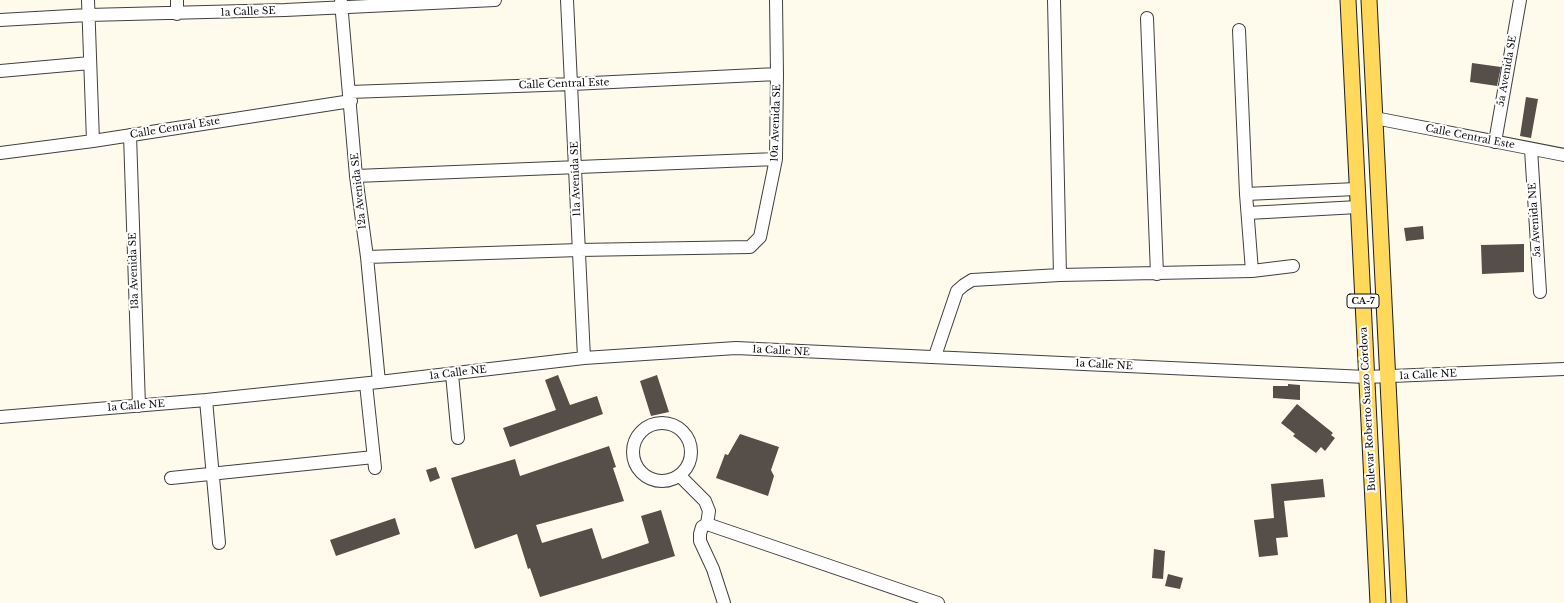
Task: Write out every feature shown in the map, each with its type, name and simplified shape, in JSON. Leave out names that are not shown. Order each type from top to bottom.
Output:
[{"type":"main road","name":"Bulevar Roberto Suazo Córdova","points":[[1348,0],[1356,189],[1378,603]]},
{"type":"main road","name":"Bulevar Roberto Suazo Córdova","points":[[1369,0],[1386,377],[1399,603]]},
{"type":"street","points":[[88,0],[93,141]]},
{"type":"street","points":[[177,0],[177,14]]},
{"type":"street","name":"1a Calle SE","points":[[0,20],[88,15],[177,14],[285,5],[495,0]]},
{"type":"street","name":"11a Avenida SE","points":[[568,0],[584,358]]},
{"type":"street","name":"10a Avenida SE","points":[[579,250],[738,249],[750,248],[756,244],[760,237],[776,159],[776,0]]},
{"type":"street","points":[[1054,0],[1060,275]]},
{"type":"street","name":"5a Avenida SE","points":[[1495,142],[1520,0]]},
{"type":"street","name":"12a Avenida SE","points":[[341,4],[356,176],[367,257],[379,382]]},
{"type":"street","points":[[1147,18],[1157,274]]},
{"type":"street","points":[[1239,30],[1246,194],[1252,271]]},
{"type":"street","points":[[0,71],[90,63]]},
{"type":"street","name":"Calle Central Este","points":[[0,153],[93,141],[350,97],[777,74]]},
{"type":"street","name":"Calle Central Este","points":[[1375,118],[1564,155]]},
{"type":"street","name":"13a Avenida SE","points":[[130,135],[139,406]]},
{"type":"street","name":"5a Avenida NE","points":[[1531,148],[1540,292]]},
{"type":"street","points":[[356,176],[776,159]]},
{"type":"street","points":[[1246,194],[1356,189]]},
{"type":"street","points":[[1248,213],[1358,207]]},
{"type":"street","points":[[367,257],[579,250]]},
{"type":"street","points":[[935,356],[956,291],[964,284],[972,280],[1060,275],[1252,271],[1293,266]]},
{"type":"street","name":"1a Calle NE","points":[[0,417],[206,400],[366,384],[584,358],[736,348],[793,352],[935,356],[1366,377],[1564,369]]},
{"type":"street","points":[[452,374],[458,438]]},
{"type":"street","points":[[171,478],[375,462],[366,384]]},
{"type":"street","points":[[206,400],[219,543]]},
{"type":"street","points":[[652,424],[670,424],[679,428],[685,434],[690,442],[690,461],[680,476],[672,480],[658,481],[645,476],[638,470],[634,462],[633,444],[637,436],[644,429],[652,424]]},
{"type":"street","points":[[680,476],[705,501],[709,511],[707,524],[702,527],[700,541],[713,569],[724,603]]},
{"type":"street","points":[[707,524],[938,603]]},
{"type":"building","points":[[1472,63],[1501,67],[1497,86],[1470,82]]},
{"type":"building","points":[[1526,97],[1538,99],[1531,138],[1520,136]]},
{"type":"building","points":[[1423,226],[1424,239],[1406,241],[1404,228]]},
{"type":"building","points":[[1524,244],[1524,272],[1482,274],[1481,245]]},
{"type":"building","points":[[558,375],[570,405],[597,396],[603,414],[510,447],[503,428],[556,410],[545,380]]},
{"type":"building","points":[[657,375],[669,412],[651,416],[640,381]]},
{"type":"building","points":[[1288,384],[1300,385],[1300,400],[1273,398],[1273,386],[1288,386]]},
{"type":"building","points":[[1297,404],[1333,433],[1331,435],[1335,438],[1325,451],[1321,447],[1316,453],[1293,436],[1295,434],[1281,423]]},
{"type":"building","points":[[740,434],[779,447],[771,470],[774,476],[768,496],[716,478],[725,454],[728,455]]},
{"type":"building","points":[[609,446],[616,467],[613,468],[624,501],[536,525],[542,543],[592,528],[602,559],[649,543],[641,516],[661,510],[675,556],[540,597],[530,568],[528,569],[517,534],[475,549],[451,478],[515,459],[520,476]]},
{"type":"building","points":[[436,467],[440,478],[430,482],[426,470]]},
{"type":"building","points":[[1323,479],[1325,497],[1284,501],[1288,537],[1276,538],[1278,555],[1259,557],[1254,520],[1274,518],[1271,484]]},
{"type":"building","points":[[395,518],[400,534],[336,556],[330,540]]},
{"type":"building","points":[[1154,549],[1165,551],[1163,579],[1152,578]]},
{"type":"building","points":[[1168,574],[1183,578],[1180,589],[1165,586]]}]
